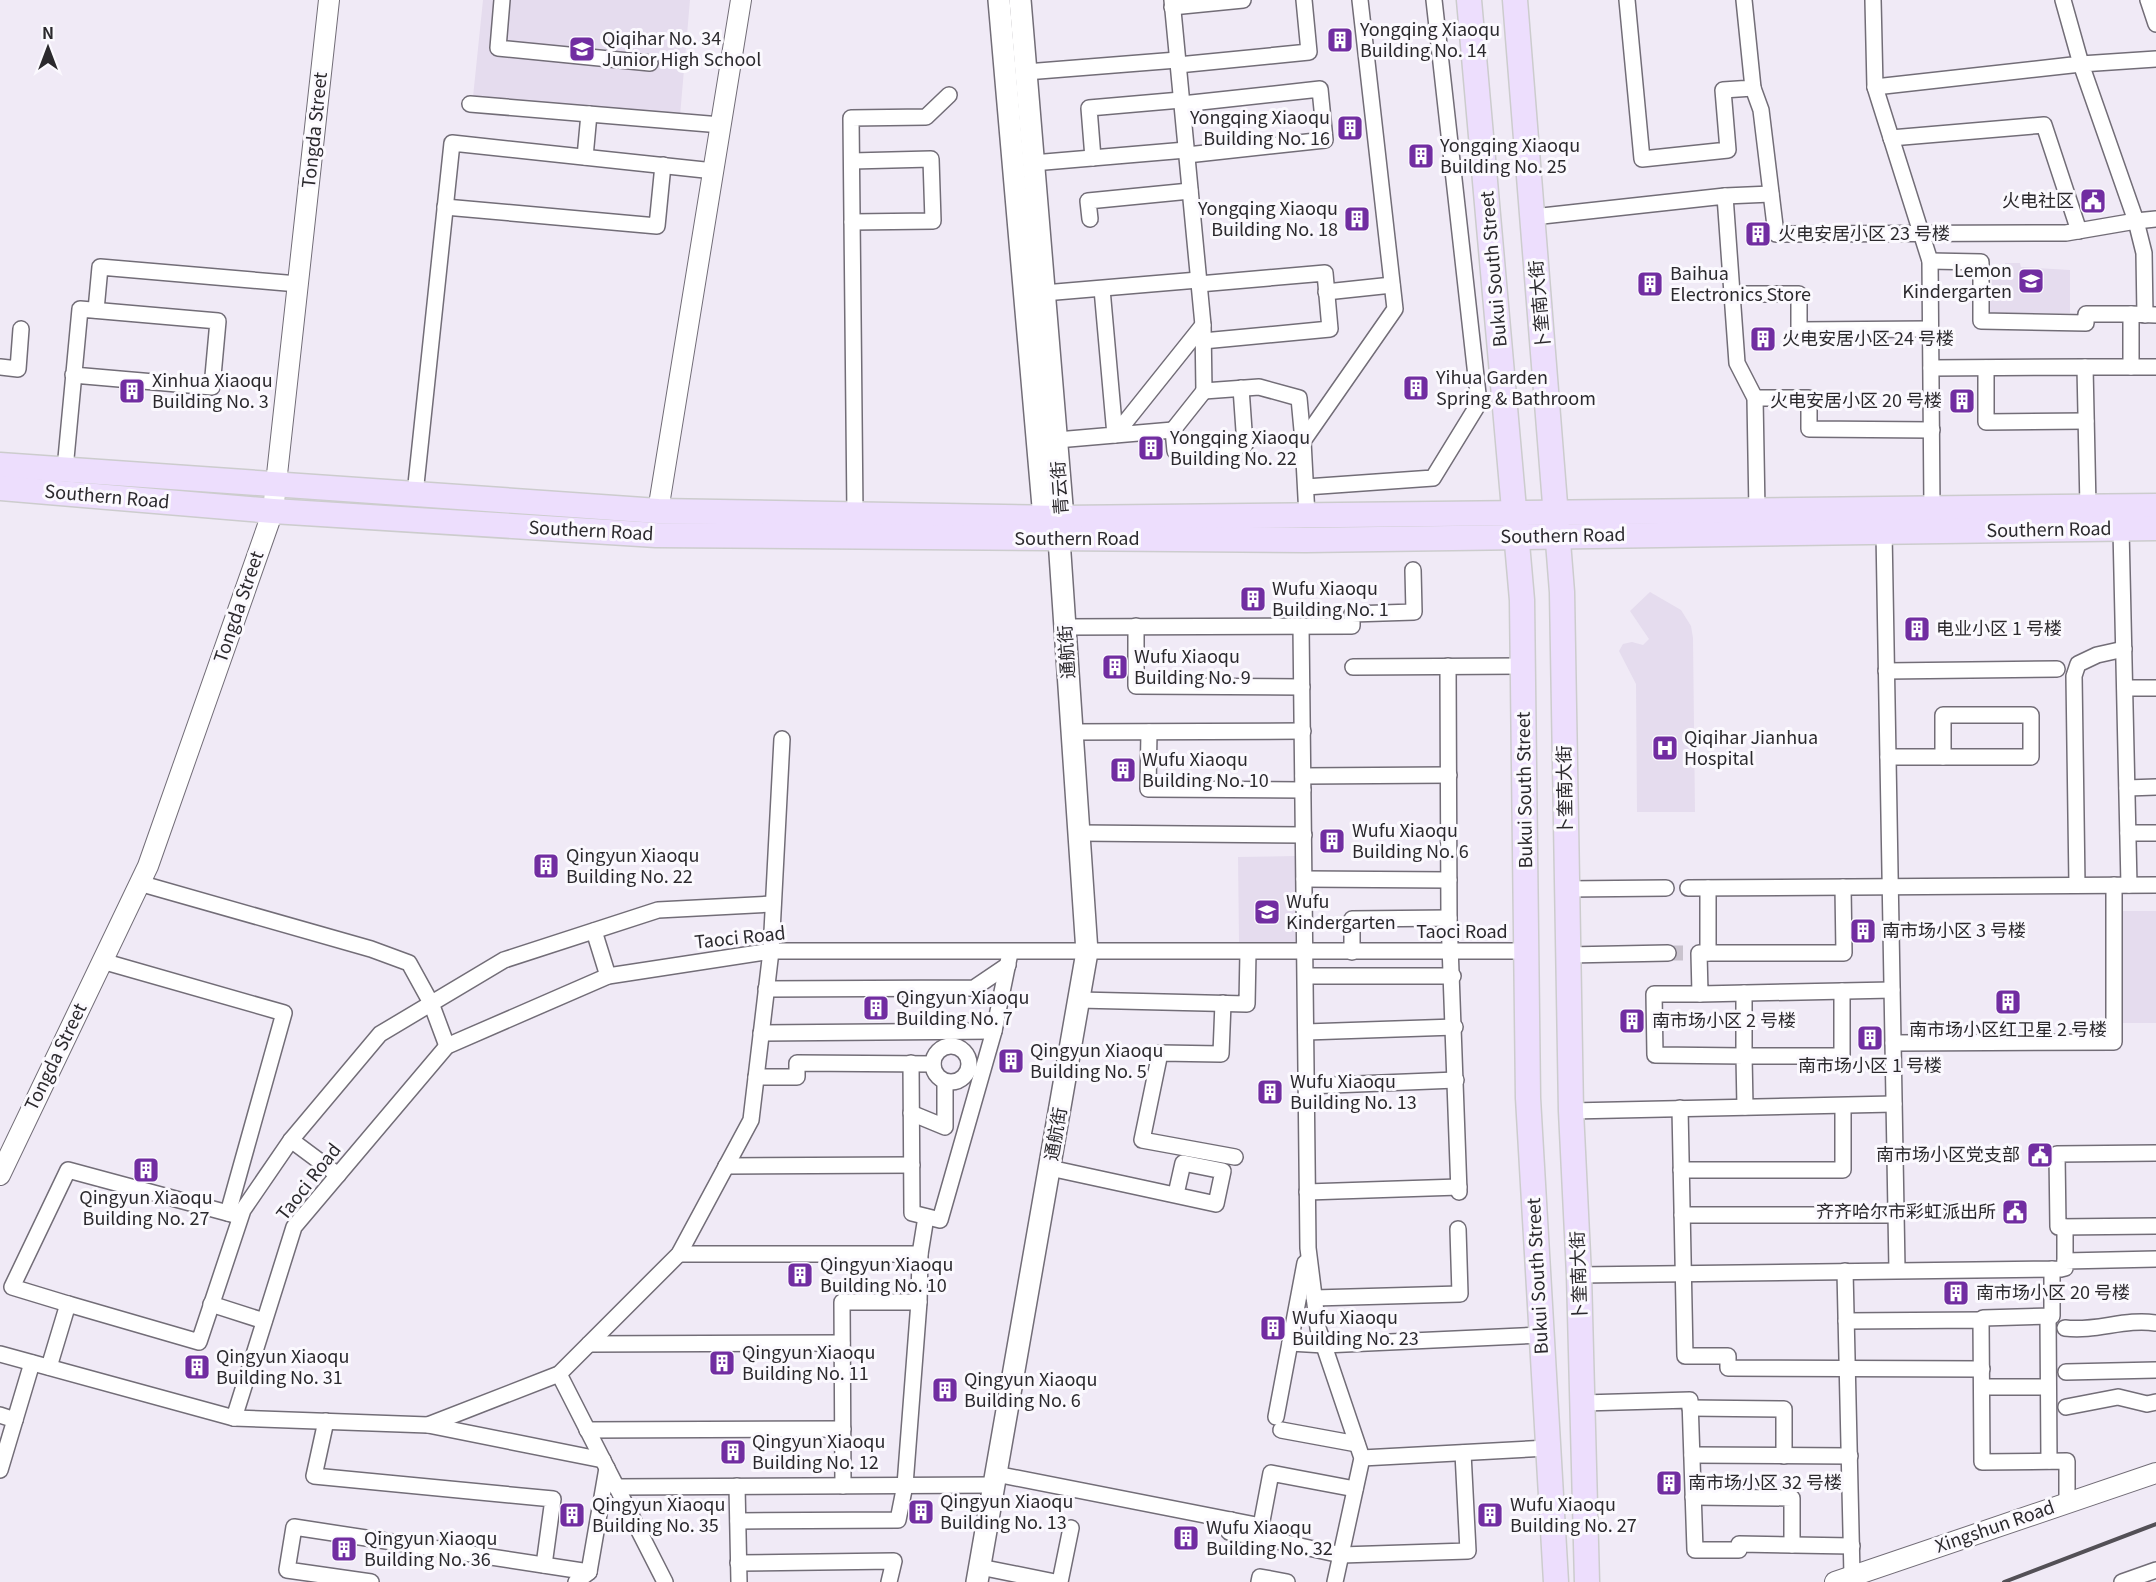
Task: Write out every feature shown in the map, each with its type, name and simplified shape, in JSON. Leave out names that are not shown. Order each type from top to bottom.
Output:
[{"type":"main road","name":"青云街","points":[[999,0],[1056,525]]},
{"type":"main road","name":"青云街","points":[[1020,0],[1057,440],[1056,525]]},
{"type":"main road","name":"Bukui South Street","points":[[1469,0],[1517,525],[1523,666],[1528,1098],[1556,1582]]},
{"type":"main road","name":"卜奎南大街","points":[[1515,0],[1562,592],[1571,1110],[1579,1275],[1587,1582]]},
{"type":"main road","name":"Southern Road","points":[[0,465],[658,511],[855,515],[1056,525],[1557,525],[1884,532],[2156,528]]},
{"type":"main road","name":"Southern Road","points":[[0,488],[273,512],[656,535],[1307,516],[1517,525]]},
{"type":"main road","name":"Southern Road","points":[[1557,525],[1757,511],[2156,506]]},
{"type":"main road","name":"通航街","points":[[978,1575],[1087,952],[1056,525]]},
{"type":"street","name":"Tongda Street","points":[[0,1175],[139,883],[273,512],[329,0]]},
{"type":"street","points":[[502,0],[498,48],[650,63]]},
{"type":"street","points":[[658,511],[741,0]]},
{"type":"street","points":[[1241,388],[1245,445],[1175,451],[1173,430],[1204,391],[1203,325],[1172,4],[1243,0]]},
{"type":"street","points":[[1026,72],[1309,52],[1304,0]]},
{"type":"street","points":[[1303,441],[1395,309],[1360,0]]},
{"type":"street","points":[[1306,487],[1432,478],[1479,404],[1434,0]]},
{"type":"street","points":[[1628,0],[1642,159],[1728,150],[1723,90],[1753,88]]},
{"type":"street","points":[[1744,0],[1753,88],[1761,110],[1776,234],[2079,231],[2156,219]]},
{"type":"street","points":[[1873,0],[1875,87],[1930,261],[1932,509]]},
{"type":"street","points":[[2063,0],[2081,64],[2136,221],[2144,253],[2144,314],[2131,367]]},
{"type":"street","points":[[2148,0],[2156,24]]},
{"type":"street","points":[[1875,87],[2081,64],[2156,59]]},
{"type":"street","points":[[1033,163],[1186,153],[1325,140],[1320,89],[1089,108],[1093,158]]},
{"type":"street","points":[[855,515],[851,118],[926,117],[949,95]]},
{"type":"street","points":[[470,104],[721,125]]},
{"type":"street","points":[[585,157],[589,114]]},
{"type":"street","points":[[1891,138],[2044,125],[2079,231]]},
{"type":"street","points":[[415,494],[452,143],[714,171]]},
{"type":"street","points":[[852,161],[931,159],[933,221],[852,222]]},
{"type":"street","points":[[445,207],[657,226],[663,165]]},
{"type":"street","points":[[1090,219],[1088,201],[1190,191]]},
{"type":"street","points":[[1533,217],[1725,196],[1771,194]]},
{"type":"street","points":[[1725,196],[1737,363],[1755,398],[1757,511]]},
{"type":"street","points":[[1930,261],[1982,262],[1980,321],[2086,323],[2086,314],[2144,314]]},
{"type":"street","points":[[96,310],[100,267],[298,284]]},
{"type":"street","points":[[1044,293],[1324,273],[1330,329],[1203,341]]},
{"type":"street","points":[[1326,292],[1392,285]]},
{"type":"street","points":[[1102,289],[1115,435]]},
{"type":"street","points":[[1732,294],[1799,294],[1799,330],[1930,329]]},
{"type":"street","points":[[65,469],[73,375],[80,309],[218,321],[212,387],[73,375]]},
{"type":"street","points":[[1115,435],[1203,325]]},
{"type":"street","points":[[0,367],[18,369],[21,328]]},
{"type":"street","points":[[2085,367],[2088,507]]},
{"type":"street","points":[[1931,368],[2156,367]]},
{"type":"street","points":[[1986,368],[1986,422],[2086,421]]},
{"type":"street","points":[[1204,391],[1259,387],[1299,398],[1307,516]]},
{"type":"street","points":[[1755,398],[1809,398],[1809,429],[1932,430]]},
{"type":"street","points":[[1057,440],[1173,430]]},
{"type":"street","points":[[1893,1043],[2114,1042],[2121,885],[2128,834],[2121,529]]},
{"type":"street","points":[[1884,532],[1897,1269]]},
{"type":"street","points":[[1065,627],[1352,626],[1352,614],[1414,612],[1413,570]]},
{"type":"street","points":[[1136,626],[1136,686],[1302,687]]},
{"type":"street","points":[[1301,626],[1308,1248],[1318,1328],[1360,1451],[1355,1489],[1335,1582]]},
{"type":"street","points":[[2077,885],[2074,676],[2078,664],[2097,655],[2124,650]]},
{"type":"street","points":[[1307,1192],[1459,1189],[1453,976],[1449,952],[1448,666]]},
{"type":"street","points":[[1353,667],[1523,666]]},
{"type":"street","points":[[1886,670],[2057,669]]},
{"type":"street","points":[[2125,688],[2156,688]]},
{"type":"street","points":[[1888,757],[1943,757],[2031,757],[2031,715],[1943,715],[1943,757]]},
{"type":"street","points":[[1072,732],[1303,731]]},
{"type":"street","points":[[1149,732],[1148,789],[1449,775]]},
{"type":"street","points":[[428,1425],[559,1374],[679,1254],[751,1120],[771,951],[782,739]]},
{"type":"street","points":[[2127,788],[2156,788]]},
{"type":"street","points":[[2128,834],[2156,833]]},
{"type":"street","points":[[1079,834],[1304,835]]},
{"type":"street","points":[[1304,879],[1449,880]]},
{"type":"street","points":[[139,883],[371,949],[409,963],[431,1004],[447,1046]]},
{"type":"street","points":[[1688,888],[2156,885]]},
{"type":"street","points":[[1699,953],[1844,952],[1843,887]]},
{"type":"street","points":[[1567,889],[1666,888]]},
{"type":"street","points":[[1700,994],[1699,953],[1708,888]]},
{"type":"street","points":[[234,1215],[291,1140],[380,1034],[504,960],[658,910],[773,904]]},
{"type":"street","points":[[1352,952],[1352,919],[1449,918]]},
{"type":"street","points":[[594,931],[608,976]]},
{"type":"street","name":"Taoci Road","points":[[234,1418],[294,1227],[447,1046],[608,976],[771,951],[1009,959],[1087,952],[1526,951]]},
{"type":"street","points":[[1079,1000],[1246,1004],[1248,952]]},
{"type":"street","points":[[1568,955],[1668,953]]},
{"type":"street","points":[[766,988],[974,988],[1009,959]]},
{"type":"street","points":[[911,1064],[912,1213],[940,1220],[987,1031],[1009,959]]},
{"type":"street","points":[[102,961],[284,1013],[234,1215],[211,1305],[199,1342],[12,1287],[68,1170],[234,1215]]},
{"type":"street","points":[[1306,976],[1453,976]]},
{"type":"street","points":[[1842,991],[1842,1056],[1655,1055],[1654,994],[1892,990]]},
{"type":"street","points":[[1744,993],[1745,1107]]},
{"type":"street","points":[[1223,1003],[1221,1054],[1160,1053],[1142,1140],[1235,1157]]},
{"type":"street","points":[[1306,1032],[1455,1027]]},
{"type":"street","points":[[761,1033],[987,1031]]},
{"type":"street","points":[[970,1062],[987,1031]]},
{"type":"street","points":[[953,1046],[964,1051],[970,1062],[970,1068],[963,1079],[945,1082],[936,1075],[933,1064],[941,1049],[953,1046]]},
{"type":"street","points":[[756,1077],[797,1077],[797,1063],[933,1064]]},
{"type":"street","points":[[1306,1086],[1456,1080]]},
{"type":"street","points":[[911,1113],[945,1127],[945,1082]]},
{"type":"street","points":[[1571,1110],[1894,1104]]},
{"type":"street","points":[[1681,1170],[1843,1170],[1843,1106]]},
{"type":"street","points":[[1680,1108],[1685,1356],[1728,1356],[1728,1368],[1982,1370]]},
{"type":"street","points":[[291,1140],[338,1175]]},
{"type":"street","points":[[2156,1153],[2057,1154],[2058,1227],[2156,1226]]},
{"type":"street","points":[[726,1166],[912,1165]]},
{"type":"street","points":[[1050,1168],[1176,1194]]},
{"type":"street","points":[[1682,1215],[1896,1215]]},
{"type":"street","points":[[738,1521],[898,1520],[905,1485],[919,1302],[920,1254],[926,1217]]},
{"type":"street","points":[[1983,1318],[2052,1317],[2065,1227]]},
{"type":"street","points":[[1314,1298],[1460,1294],[1458,1229]]},
{"type":"street","points":[[1308,1248],[1290,1342],[1278,1423],[1360,1451],[1464,1453],[1548,1448]]},
{"type":"street","points":[[679,1254],[920,1254]]},
{"type":"street","points":[[1579,1275],[1845,1271],[2059,1265],[2156,1259]]},
{"type":"street","points":[[1844,1579],[1852,1546],[1845,1271]]},
{"type":"street","points":[[843,1486],[842,1302],[919,1302]]},
{"type":"street","points":[[49,1367],[68,1304]]},
{"type":"street","points":[[211,1305],[264,1321]]},
{"type":"street","points":[[2048,1317],[2049,1461]]},
{"type":"street","points":[[1846,1321],[1982,1320],[1982,1462],[2067,1461],[2067,1503]]},
{"type":"street","points":[[2066,1328],[2084,1330],[2142,1321],[2156,1323]]},
{"type":"street","points":[[1290,1342],[1324,1345],[1542,1335]]},
{"type":"street","points":[[589,1344],[842,1343]]},
{"type":"street","points":[[0,1354],[234,1418],[428,1425],[605,1464]]},
{"type":"street","points":[[0,1470],[7,1418],[32,1363]]},
{"type":"street","points":[[2066,1372],[2156,1370]]},
{"type":"street","points":[[559,1374],[665,1582]]},
{"type":"street","points":[[1982,1387],[2048,1387]]},
{"type":"street","points":[[2066,1407],[2118,1397],[2146,1404],[2156,1402]]},
{"type":"street","points":[[1583,1403],[1690,1400],[1695,1550],[1739,1550],[1739,1544],[1852,1546]]},
{"type":"street","points":[[1690,1408],[1784,1409],[1784,1456]]},
{"type":"street","points":[[326,1421],[314,1476],[554,1499],[544,1565]]},
{"type":"street","points":[[588,1430],[843,1429]]},
{"type":"street","points":[[616,1487],[905,1485],[995,1479],[1231,1520],[1260,1532],[1341,1555],[1468,1551],[1464,1453]]},
{"type":"street","points":[[1692,1455],[1850,1456]]},
{"type":"street","points":[[576,1582],[590,1572],[605,1464]]},
{"type":"street","points":[[1260,1532],[1271,1473],[1355,1489]]},
{"type":"street","name":"Xingshun Road","points":[[1844,1579],[2156,1473]]},
{"type":"street","points":[[737,1486],[739,1582]]},
{"type":"street","points":[[1693,1497],[1792,1498],[1792,1545]]},
{"type":"street","points":[[371,1582],[287,1570],[294,1527],[590,1572]]},
{"type":"street","points":[[1060,1582],[1071,1528]]},
{"type":"street","points":[[738,1563],[894,1561],[889,1582]]},
{"type":"street","points":[[2122,1582],[2156,1570]]},
{"type":"street","points":[[978,1575],[1054,1582]]},
{"type":"street","points":[[1259,1582],[1260,1577],[1287,1582]]},
{"type":"shaded area","name":"Qiqihar No. 34 Junior High School","points":[[483,0],[690,0],[680,116],[473,97]]},
{"type":"shaded area","name":"Lemon Kindergarten","points":[[2005,263],[2020,263],[2021,267],[2070,270],[2070,313],[1984,313],[1984,292],[1992,292],[1992,268],[2005,268]]},
{"type":"shaded area","name":"Qiqihar Jianhua Hospital","points":[[1650,592],[1681,610],[1691,626],[1695,812],[1637,812],[1636,684],[1619,651],[1623,644],[1632,642],[1643,645],[1649,639],[1630,611]]},
{"type":"shaded area","name":"Wufu Kindergarten","points":[[1295,856],[1295,942],[1239,942],[1238,857]]},
{"type":"shaded area","points":[[2119,911],[2156,911],[2156,1023],[2120,1023]]},
{"type":"tunnel","points":[[1668,953],[1690,953]]},
{"type":"railway","points":[[2004,1582],[2156,1524]]},
{"type":"place","name":"Yongqing Xiaoqu Building No. 14","points":[[1340,40]]},
{"type":"place","name":"Qiqihar No. 34 Junior High School","points":[[582,49]]},
{"type":"place","name":"Yongqing Xiaoqu Building No. 16","points":[[1350,128]]},
{"type":"place","name":"Yongqing Xiaoqu Building No. 25","points":[[1421,156]]},
{"type":"place","name":"火电社区","points":[[2093,201]]},
{"type":"place","name":"Yongqing Xiaoqu Building No. 18","points":[[1357,219]]},
{"type":"place","name":"火电安居小区 23 号楼","points":[[1758,234]]},
{"type":"place","name":"Lemon Kindergarten","points":[[2031,281]]},
{"type":"place","name":"Baihua Electronics Store","points":[[1650,284]]},
{"type":"place","name":"火电安居小区 24 号楼","points":[[1763,339]]},
{"type":"place","name":"Yihua Garden Spring & Bathroom","points":[[1416,388]]},
{"type":"place","name":"Xinhua Xiaoqu Building No. 3","points":[[132,391]]},
{"type":"place","name":"火电安居小区 20 号楼","points":[[1962,401]]},
{"type":"place","name":"Yongqing Xiaoqu Building No. 22","points":[[1151,448]]},
{"type":"place","name":"Wufu Xiaoqu Building No. 1","points":[[1253,599]]},
{"type":"place","name":"电业小区 1 号楼","points":[[1917,629]]},
{"type":"place","name":"Wufu Xiaoqu Building No. 9","points":[[1115,667]]},
{"type":"place","name":"Qiqihar Jianhua Hospital","points":[[1665,748]]},
{"type":"place","name":"Wufu Xiaoqu Building No. 10","points":[[1123,770]]},
{"type":"place","name":"Wufu Xiaoqu Building No. 6","points":[[1332,841]]},
{"type":"place","name":"Qingyun Xiaoqu Building No. 22","points":[[546,866]]},
{"type":"place","name":"Wufu Kindergarten","points":[[1267,912]]},
{"type":"place","name":"南市场小区 3 号楼","points":[[1863,931]]},
{"type":"place","name":"南市场小区红卫星 2 号楼","points":[[2008,1002]]},
{"type":"place","name":"Qingyun Xiaoqu Building No. 7","points":[[876,1008]]},
{"type":"place","name":"南市场小区 2 号楼","points":[[1632,1021]]},
{"type":"place","name":"南市场小区 1 号楼","points":[[1870,1038]]},
{"type":"place","name":"Qingyun Xiaoqu Building No. 5","points":[[1011,1061]]},
{"type":"place","name":"Wufu Xiaoqu Building No. 13","points":[[1270,1092]]},
{"type":"place","name":"南市场小区党支部","points":[[2040,1155]]},
{"type":"place","name":"Qingyun Xiaoqu Building No. 27","points":[[146,1170]]},
{"type":"place","name":"齐齐哈尔市彩虹派出所","points":[[2015,1212]]},
{"type":"place","name":"Qingyun Xiaoqu Building No. 10","points":[[800,1275]]},
{"type":"place","name":"南市场小区 20 号楼","points":[[1956,1293]]},
{"type":"place","name":"Wufu Xiaoqu Building No. 23","points":[[1273,1328]]},
{"type":"place","name":"Qingyun Xiaoqu Building No. 11","points":[[722,1363]]},
{"type":"place","name":"Qingyun Xiaoqu Building No. 31","points":[[197,1367]]},
{"type":"place","name":"Qingyun Xiaoqu Building No. 6","points":[[945,1390]]},
{"type":"place","name":"Qingyun Xiaoqu Building No. 12","points":[[733,1452]]},
{"type":"place","name":"南市场小区 32 号楼","points":[[1669,1483]]},
{"type":"place","name":"Qingyun Xiaoqu Building No. 13","points":[[921,1512]]},
{"type":"place","name":"Qingyun Xiaoqu Building No. 35","points":[[572,1515]]},
{"type":"place","name":"Wufu Xiaoqu Building No. 27","points":[[1490,1515]]},
{"type":"place","name":"Wufu Xiaoqu Building No. 32","points":[[1186,1538]]},
{"type":"place","name":"Qingyun Xiaoqu Building No. 36","points":[[344,1549]]}]
